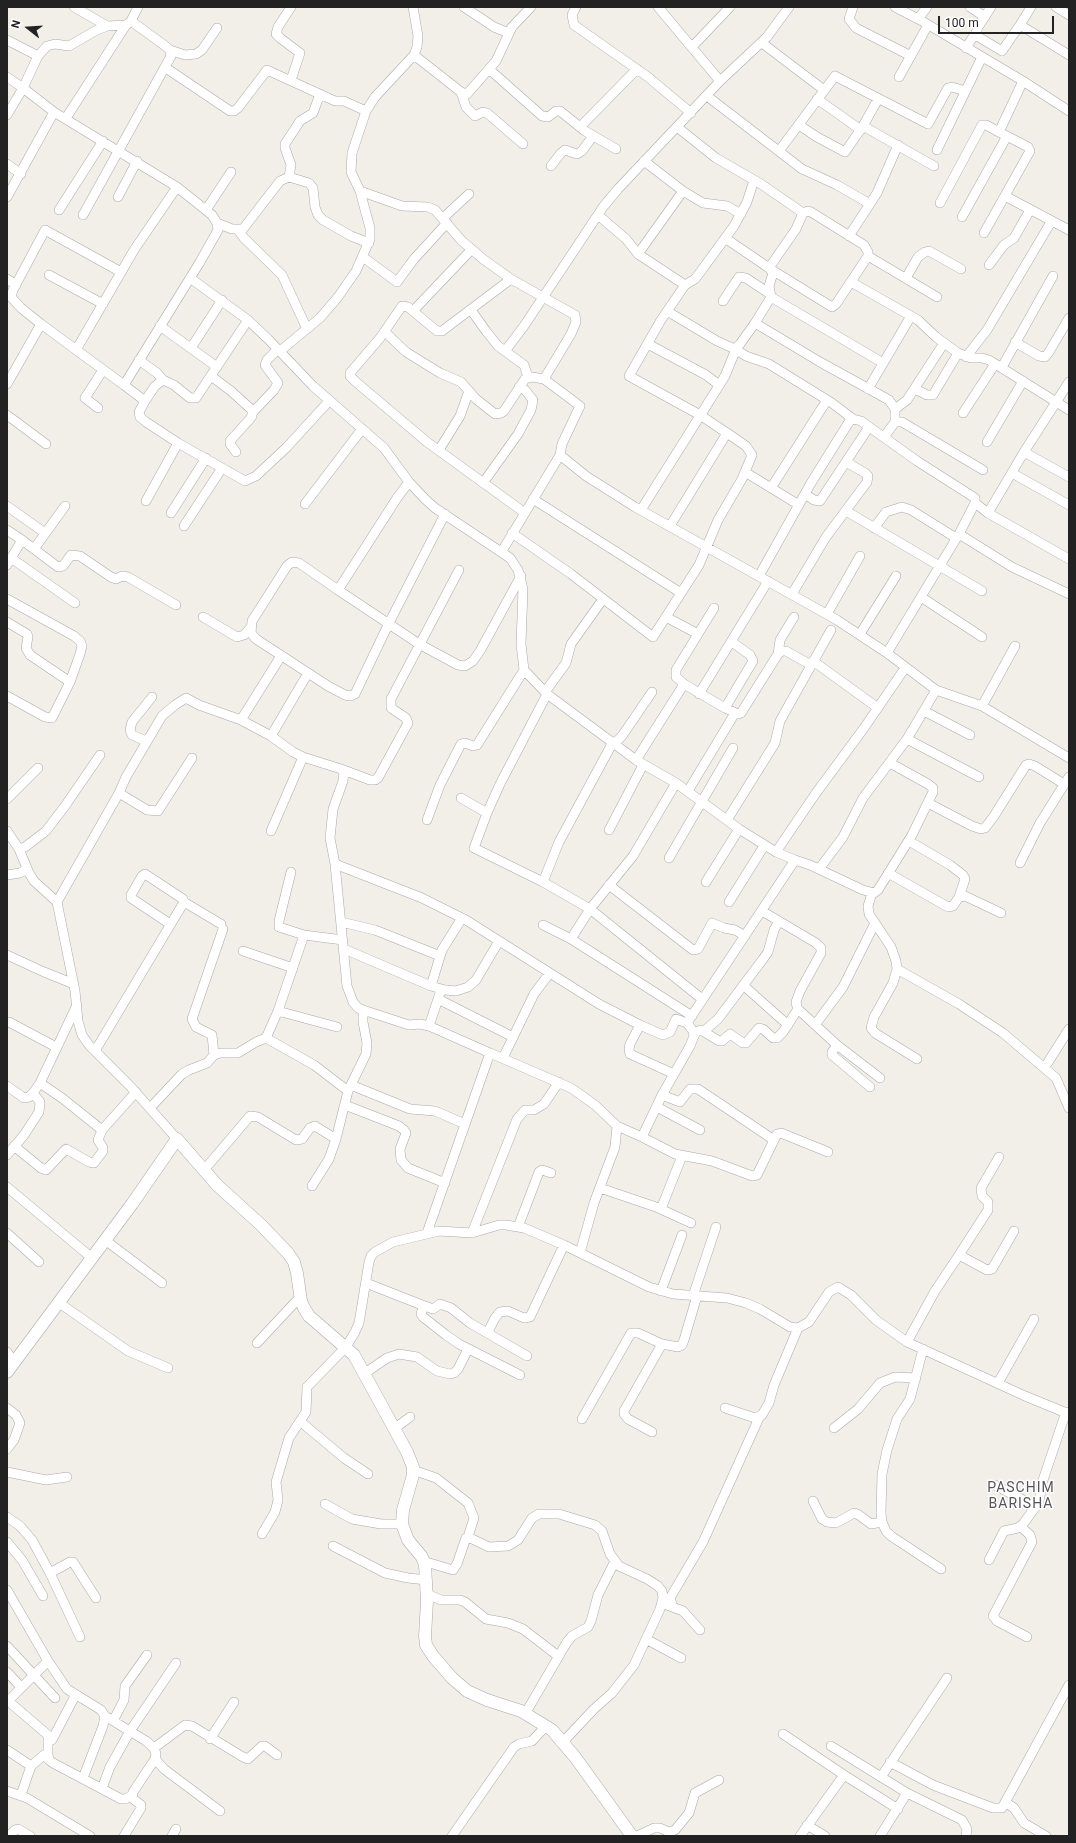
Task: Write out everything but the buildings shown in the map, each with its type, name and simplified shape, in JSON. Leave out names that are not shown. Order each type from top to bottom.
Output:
[{"type":"street","points":[[74,7],[107,26]]},
{"type":"street","points":[[66,118],[138,7]]},
{"type":"street","points":[[290,7],[278,27],[276,34],[300,53],[291,80]]},
{"type":"street","points":[[236,452],[230,441],[249,420],[253,412],[277,386],[277,381],[265,365],[267,360],[320,318],[338,297],[363,257],[369,243],[370,228],[360,191],[351,172],[350,162],[366,111],[375,97],[414,55],[417,47],[418,36],[413,7]]},
{"type":"street","points":[[464,7],[494,27],[509,33]]},
{"type":"street","points":[[414,55],[461,92],[464,94],[469,92],[498,57],[509,33],[531,7]]},
{"type":"street","points":[[576,7],[572,15],[574,26],[636,69],[691,113]]},
{"type":"street","points":[[658,7],[720,81]]},
{"type":"street","points":[[692,47],[730,7]]},
{"type":"street","points":[[505,351],[524,326],[598,215],[618,189],[720,81],[762,43],[789,7]]},
{"type":"street","points":[[853,7],[849,19],[856,28],[911,56]]},
{"type":"street","points":[[895,7],[1023,81],[1069,111]]},
{"type":"street","points":[[918,19],[927,7]]},
{"type":"street","points":[[970,7],[985,17]]},
{"type":"street","points":[[966,48],[992,7]]},
{"type":"street","points":[[975,36],[1002,51],[1031,7]]},
{"type":"street","points":[[1056,7],[1069,15]]},
{"type":"street","points":[[7,115],[23,88],[38,56],[47,46],[55,44],[69,46],[107,26],[129,23],[170,50],[185,55],[196,54],[202,50],[217,28]]},
{"type":"street","points":[[1020,24],[1069,55]]},
{"type":"street","points":[[899,76],[928,25]]},
{"type":"street","points":[[7,40],[38,56]]},
{"type":"street","points":[[762,43],[824,90]]},
{"type":"street","points":[[83,215],[118,150],[166,68],[172,56],[170,50]]},
{"type":"street","points":[[937,150],[982,58]]},
{"type":"street","points":[[166,68],[230,111],[234,111],[238,108],[267,70],[335,101],[344,101],[366,111]]},
{"type":"street","points":[[489,69],[542,116],[548,117],[558,110],[593,136],[616,149]]},
{"type":"street","points":[[580,127],[636,69]]},
{"type":"street","points":[[779,151],[835,76],[861,88],[878,99],[928,124],[948,88],[952,87],[965,91]]},
{"type":"street","points":[[7,77],[54,112],[137,161],[177,187],[206,210],[217,223],[238,230],[246,226],[280,181],[289,177],[308,183],[313,188],[315,207],[318,215],[323,220],[351,236],[369,243]]},
{"type":"street","points":[[962,218],[1003,134],[1023,81]]},
{"type":"street","points":[[461,92],[466,107],[475,116],[483,112],[487,113],[523,144]]},
{"type":"street","points":[[289,177],[291,165],[285,144],[300,121],[313,113],[320,94]]},
{"type":"street","points":[[707,96],[802,169],[837,185],[870,204]]},
{"type":"street","points":[[817,99],[862,128],[898,144],[934,166]]},
{"type":"street","points":[[798,125],[817,138],[845,152],[862,128],[878,99]]},
{"type":"street","points":[[7,197],[54,112]]},
{"type":"street","points":[[940,203],[982,125],[986,125],[1030,150],[984,233]]},
{"type":"street","points":[[677,127],[716,158],[754,180],[803,213]]},
{"type":"street","points":[[551,166],[561,153],[566,150],[575,154],[580,153],[593,136]]},
{"type":"street","points":[[60,210],[103,141]]},
{"type":"street","points":[[849,236],[870,204],[898,144]]},
{"type":"street","points":[[118,197],[137,161]]},
{"type":"street","points":[[644,161],[683,191],[704,203],[727,206],[741,214]]},
{"type":"street","points":[[7,164],[21,174]]},
{"type":"street","points":[[206,210],[231,172]]},
{"type":"street","points":[[512,533],[653,637],[699,565],[718,520],[745,472],[752,455],[750,450],[700,415],[629,376],[667,311],[685,285],[695,279],[741,214],[747,202],[754,180]]},
{"type":"street","points":[[76,350],[121,272],[177,187]]},
{"type":"street","points":[[360,191],[402,206],[432,208],[471,250],[511,280],[572,313],[577,319],[571,334],[544,379]]},
{"type":"street","points":[[638,254],[683,191]]},
{"type":"street","points":[[363,257],[397,282],[445,221],[469,194]]},
{"type":"street","points":[[1005,196],[1069,230]]},
{"type":"street","points":[[989,265],[1004,245],[1014,238],[1030,210]]},
{"type":"street","points":[[725,238],[770,269],[832,307],[836,304],[868,256],[867,248],[808,211],[803,213],[796,229],[770,269]]},
{"type":"street","points":[[598,215],[626,239],[638,254],[685,285]]},
{"type":"street","points":[[915,389],[926,395],[933,395],[962,355],[987,330],[1052,222]]},
{"type":"street","points":[[124,385],[215,238],[218,230],[217,223]]},
{"type":"street","points":[[121,272],[46,230],[12,293],[12,300],[41,324],[145,401]]},
{"type":"street","points":[[238,230],[244,238],[282,275],[307,329]]},
{"type":"street","points":[[413,311],[471,250]]},
{"type":"street","points":[[906,278],[918,257],[929,251],[961,269]]},
{"type":"street","points":[[868,256],[937,297]]},
{"type":"street","points":[[641,510],[673,461],[729,369],[735,349],[756,322],[770,296],[769,286],[773,273],[770,269]]},
{"type":"street","points":[[48,275],[103,304]]},
{"type":"street","points":[[963,413],[999,366],[1015,342],[1053,276]]},
{"type":"street","points":[[724,301],[739,277],[746,278],[770,296],[883,363]]},
{"type":"street","points":[[190,278],[248,320],[329,401],[389,454],[425,499],[445,514],[502,551],[510,558],[521,576],[523,589],[522,644],[524,670],[477,745],[473,746],[465,743],[461,744],[440,785],[427,820]]},
{"type":"street","points":[[7,279],[16,285]]},
{"type":"street","points":[[511,280],[440,332],[406,306],[402,306],[384,332],[351,371],[350,376],[401,421],[438,450],[525,513]]},
{"type":"street","points":[[851,282],[922,323],[936,337],[962,355],[982,358],[999,366],[1069,410]]},
{"type":"street","points":[[191,348],[222,300]]},
{"type":"street","points":[[472,310],[486,331],[505,351],[524,365],[528,377]]},
{"type":"street","points":[[667,311],[717,341],[746,356],[769,364],[853,419],[861,421],[917,462],[975,498],[975,504],[958,536],[887,653]]},
{"type":"street","points":[[868,389],[911,316]]},
{"type":"street","points":[[1015,342],[1039,356],[1045,357],[1069,318]]},
{"type":"street","points":[[139,360],[157,373],[163,380],[194,399],[199,396],[248,320]]},
{"type":"street","points":[[756,322],[889,400],[896,409],[895,422],[884,438]]},
{"type":"street","points":[[7,384],[41,324]]},
{"type":"street","points":[[160,326],[217,367]]},
{"type":"street","points":[[384,332],[406,352],[440,373],[461,382],[490,412],[498,414],[504,411],[519,387],[528,377]]},
{"type":"street","points":[[896,409],[902,405],[915,389],[944,343]]},
{"type":"street","points":[[648,344],[706,375],[719,385]]},
{"type":"street","points":[[98,408],[86,400],[86,396],[102,370]]},
{"type":"street","points":[[211,376],[250,406],[253,412]]},
{"type":"street","points":[[502,551],[560,455],[562,444],[580,406],[544,379],[528,377]]},
{"type":"street","points":[[163,380],[155,386],[145,401],[139,412],[140,417],[178,443],[245,481],[256,476],[287,447],[329,401]]},
{"type":"street","points":[[988,442],[1023,381]]},
{"type":"street","points":[[988,513],[1024,452],[1057,403],[1069,382]]},
{"type":"street","points":[[483,483],[518,434],[531,410],[533,400],[525,390],[519,387]]},
{"type":"street","points":[[438,450],[460,416],[469,391]]},
{"type":"street","points":[[771,488],[826,400]]},
{"type":"street","points":[[7,415],[46,444]]},
{"type":"street","points":[[759,576],[799,504],[849,422],[853,419]]},
{"type":"street","points":[[895,422],[902,422],[983,470]]},
{"type":"street","points":[[805,494],[814,500],[820,501],[869,427]]},
{"type":"street","points":[[305,504],[362,429]]},
{"type":"street","points":[[670,526],[727,433]]},
{"type":"street","points":[[146,501],[178,443]]},
{"type":"street","points":[[1024,452],[1068,473]]},
{"type":"street","points":[[560,455],[586,476],[641,510],[792,594],[860,634],[936,690],[982,706],[1069,758]]},
{"type":"street","points":[[171,513],[206,458]]},
{"type":"street","points":[[792,594],[826,537],[868,479],[865,473],[846,462]]},
{"type":"street","points":[[184,526],[222,468]]},
{"type":"street","points":[[745,472],[799,504]]},
{"type":"street","points":[[1012,473],[1069,505]]},
{"type":"street","points":[[338,590],[396,498],[410,482]]},
{"type":"street","points":[[534,499],[681,593]]},
{"type":"street","points":[[975,504],[988,513],[1069,559]]},
{"type":"street","points":[[7,506],[45,533]]},
{"type":"street","points":[[34,549],[65,506]]},
{"type":"street","points":[[874,528],[886,512],[902,507],[911,510],[1012,567],[1069,594]]},
{"type":"street","points":[[846,511],[982,591]]},
{"type":"street","points":[[251,626],[251,633],[256,639],[281,656],[345,695],[350,696],[355,694],[389,623],[445,514]]},
{"type":"street","points":[[7,530],[58,567],[63,566],[71,556],[80,556],[111,577],[116,579],[122,576],[128,577],[176,605]]},
{"type":"street","points":[[22,540],[9,562],[75,603]]},
{"type":"street","points":[[827,614],[860,556]]},
{"type":"street","points":[[203,617],[237,637],[244,635],[287,566],[292,562],[299,562],[419,644],[458,664],[465,666],[469,665],[480,651],[521,576]]},
{"type":"street","points":[[57,902],[119,793],[146,741],[162,716],[186,698],[199,705],[241,720],[271,736],[293,752],[303,757],[370,780],[378,778],[407,726],[408,721],[391,708],[391,701],[419,644],[459,570]]},
{"type":"street","points":[[860,634],[896,576]]},
{"type":"street","points":[[699,694],[768,581]]},
{"type":"street","points":[[921,597],[982,637]]},
{"type":"street","points":[[7,599],[80,641],[82,646],[70,682],[52,718],[45,717],[7,696]]},
{"type":"street","points":[[603,599],[571,644],[566,663],[546,693],[500,784],[474,848],[543,882],[590,909],[702,999]]},
{"type":"street","points":[[714,608],[676,670],[676,677],[699,694],[735,713],[741,713],[745,708],[778,654],[780,640],[794,617]]},
{"type":"street","points":[[666,616],[698,634]]},
{"type":"street","points":[[7,622],[27,634],[28,637],[26,648],[30,655],[70,682]]},
{"type":"street","points":[[727,820],[775,743],[780,721],[831,630]]},
{"type":"street","points":[[725,708],[753,661],[750,655],[732,642]]},
{"type":"street","points":[[982,706],[1015,646]]},
{"type":"street","points":[[778,654],[786,651],[812,663],[878,708]]},
{"type":"street","points":[[241,720],[281,656]]},
{"type":"street","points":[[776,852],[905,668]]},
{"type":"street","points":[[524,670],[546,693],[640,763],[688,791],[739,830],[776,852],[819,869],[872,893],[878,890],[909,841],[928,803],[933,788],[890,762]]},
{"type":"street","points":[[271,736],[308,673]]},
{"type":"street","points":[[610,830],[640,763],[684,684]]},
{"type":"street","points":[[819,869],[843,837],[863,798],[907,739],[936,690]]},
{"type":"street","points":[[543,882],[559,842],[613,742],[617,741],[622,736],[652,692]]},
{"type":"street","points":[[146,741],[132,735],[130,730],[132,722],[152,697]]},
{"type":"street","points":[[924,711],[970,735]]},
{"type":"street","points":[[688,791],[735,713]]},
{"type":"street","points":[[907,739],[979,777]]},
{"type":"street","points":[[669,858],[733,748]]},
{"type":"street","points":[[19,849],[40,837],[50,826],[100,755]]},
{"type":"street","points":[[271,831],[303,757]]},
{"type":"street","points":[[119,793],[147,810],[158,811],[192,758]]},
{"type":"street","points":[[928,803],[972,826],[981,829],[985,828],[994,816],[1026,765],[1029,764],[1035,766],[1066,781],[1040,823],[1020,863]]},
{"type":"street","points":[[7,799],[38,768]]},
{"type":"street","points":[[341,769],[344,776],[334,804],[330,829],[344,944],[347,986],[355,1005],[363,1010],[409,1025],[420,1024],[429,1026],[559,1082],[571,1088],[595,1105],[617,1126],[682,1156],[699,1158],[747,1175],[755,1176],[777,1134],[781,1133],[828,1152]]},
{"type":"street","points":[[570,939],[590,909],[633,856],[676,783]]},
{"type":"street","points":[[461,798],[487,814]]},
{"type":"street","points":[[706,882],[739,830]]},
{"type":"street","points":[[7,831],[19,849],[27,869],[34,881],[57,902],[74,984],[78,1021],[82,1035],[95,1051],[136,1092],[217,1185],[260,1224],[288,1253],[294,1262],[300,1296],[304,1308],[309,1316],[346,1347],[357,1360],[410,1459],[413,1470],[403,1510],[402,1524],[408,1540],[423,1561],[427,1580],[426,1645],[433,1656],[452,1678],[467,1691],[525,1714],[546,1726],[563,1742],[632,1836]]},
{"type":"street","points":[[888,873],[948,907],[953,906],[959,897],[965,879],[963,875],[950,865],[909,841]]},
{"type":"street","points":[[728,902],[764,846]]},
{"type":"street","points":[[689,1020],[795,860]]},
{"type":"street","points":[[335,864],[422,898],[462,918],[549,974],[599,1004],[640,1025],[663,1035],[670,1032],[676,1019],[689,1020]]},
{"type":"street","points":[[7,875],[20,873],[27,869]]},
{"type":"street","points":[[291,872],[278,924],[282,929],[344,944],[431,986],[456,991],[472,984],[476,980],[499,941]]},
{"type":"street","points":[[170,924],[131,898],[131,895],[142,876],[145,874],[222,927],[192,1019],[196,1027],[212,1035],[214,1055]]},
{"type":"street","points":[[609,884],[694,950],[698,949],[712,923],[724,928],[735,930],[745,936]]},
{"type":"street","points":[[872,893],[868,910],[894,954],[896,969],[893,983],[874,1017],[871,1028],[881,1038],[917,1059]]},
{"type":"street","points":[[959,897],[970,897],[1001,913]]},
{"type":"street","points":[[95,1051],[184,902]]},
{"type":"street","points":[[642,1137],[662,1094],[698,1030],[704,1031],[719,1041],[722,1041],[730,1034],[743,1043],[748,1040],[759,1028],[763,1029],[775,1039],[798,1011],[796,1002],[800,990],[821,953],[821,948],[816,943],[762,911]]},
{"type":"street","points":[[431,986],[445,942],[462,918]]},
{"type":"street","points":[[704,1031],[718,1019],[768,952],[774,930],[779,921]]},
{"type":"street","points":[[341,922],[375,930],[440,956]]},
{"type":"street","points":[[814,1025],[843,988],[875,923]]},
{"type":"street","points":[[543,925],[570,939],[689,1020],[694,1036]]},
{"type":"street","points":[[150,1108],[182,1074],[197,1065],[206,1062],[214,1055],[220,1053],[238,1054],[256,1042],[266,1038],[278,1011],[304,935]]},
{"type":"street","points":[[243,951],[293,968]]},
{"type":"street","points":[[7,955],[74,984]]},
{"type":"street","points":[[896,969],[990,1023],[1045,1067],[1056,1078],[1069,1108]]},
{"type":"street","points":[[503,1058],[534,994],[549,974]]},
{"type":"street","points":[[743,985],[788,1025]]},
{"type":"street","points":[[429,1026],[441,989]]},
{"type":"street","points":[[438,999],[513,1037]]},
{"type":"street","points":[[7,1086],[24,1098],[29,1097],[33,1093],[40,1083],[56,1046],[77,1004]]},
{"type":"street","points":[[312,1186],[329,1159],[336,1139],[349,1088],[366,1054],[367,1043],[363,1022],[363,1010]]},
{"type":"street","points":[[278,1011],[337,1027]]},
{"type":"street","points":[[798,1011],[802,1011],[814,1025],[837,1045],[880,1078]]},
{"type":"street","points":[[9,1022],[56,1046]]},
{"type":"street","points":[[640,1025],[630,1044],[630,1054],[674,1074]]},
{"type":"street","points":[[1045,1067],[1069,1029]]},
{"type":"street","points":[[266,1038],[314,1065],[349,1088],[410,1109],[435,1111],[465,1124]]},
{"type":"street","points":[[837,1045],[832,1052],[832,1055],[870,1087]]},
{"type":"street","points":[[427,1233],[490,1053]]},
{"type":"street","points":[[472,1233],[517,1120],[525,1110],[534,1110],[544,1104],[559,1082]]},
{"type":"street","points":[[40,1083],[62,1098],[100,1133]]},
{"type":"street","points":[[662,1094],[680,1102],[690,1089],[698,1089],[774,1140]]},
{"type":"street","points":[[92,1145],[100,1133],[136,1092]]},
{"type":"street","points":[[7,1155],[39,1112],[40,1102],[33,1093]]},
{"type":"street","points":[[345,1105],[399,1126],[406,1133],[400,1149],[400,1160],[408,1168],[445,1183]]},
{"type":"street","points":[[657,1106],[700,1130]]},
{"type":"street","points":[[204,1170],[250,1116],[258,1117],[296,1140],[302,1139],[310,1128],[316,1126],[336,1139]]},
{"type":"street","points":[[580,1253],[600,1188],[615,1147],[617,1126]]},
{"type":"street","points":[[14,1146],[41,1168],[46,1170],[66,1149],[89,1162],[94,1163],[103,1151],[103,1148],[98,1140],[100,1133]]},
{"type":"street","points":[[7,1372],[92,1258],[177,1139]]},
{"type":"street","points":[[660,1209],[682,1156]]},
{"type":"street","points":[[907,1342],[934,1291],[988,1210],[988,1202],[982,1196],[981,1188],[999,1157]]},
{"type":"street","points":[[518,1227],[539,1172],[542,1170],[551,1173]]},
{"type":"street","points":[[7,1187],[92,1258]]},
{"type":"street","points":[[600,1188],[660,1209],[692,1223]]},
{"type":"street","points":[[262,1534],[277,1506],[276,1482],[289,1438],[301,1422],[306,1412],[306,1390],[309,1384],[329,1366],[352,1338],[359,1323],[369,1262],[375,1252],[392,1242],[427,1233],[445,1230],[472,1233],[499,1225],[518,1227],[564,1245],[661,1291],[673,1294],[727,1298],[746,1303],[760,1309],[790,1328],[798,1328],[809,1322],[829,1292],[838,1287],[851,1295],[876,1320],[907,1342],[1068,1413],[1042,1483],[1039,1502],[1026,1522],[1020,1526],[1004,1530],[989,1560]]},
{"type":"street","points":[[582,1419],[631,1333],[638,1333],[672,1347],[682,1345],[716,1227]]},
{"type":"street","points":[[959,1255],[988,1270],[992,1269],[1014,1231]]},
{"type":"street","points":[[7,1233],[39,1262]]},
{"type":"street","points":[[661,1291],[682,1235]]},
{"type":"street","points":[[105,1240],[162,1283]]},
{"type":"street","points":[[488,1332],[495,1318],[500,1312],[508,1311],[524,1318],[530,1317],[564,1245]]},
{"type":"street","points":[[366,1283],[433,1309],[438,1304],[445,1306],[458,1313],[470,1323],[488,1332],[527,1356]]},
{"type":"street","points":[[257,1343],[300,1296]]},
{"type":"street","points":[[58,1302],[128,1351],[168,1368]]},
{"type":"street","points":[[422,1305],[423,1308],[421,1314],[423,1318],[446,1335],[468,1349],[520,1375]]},
{"type":"street","points":[[998,1383],[1034,1319]]},
{"type":"street","points":[[673,1607],[670,1598],[703,1542],[759,1418],[769,1403],[774,1385],[798,1328]]},
{"type":"street","points":[[652,1432],[628,1419],[624,1414],[624,1411],[662,1344]]},
{"type":"street","points":[[365,1373],[387,1358],[399,1354],[417,1357],[437,1371],[454,1373],[458,1369],[468,1349]]},
{"type":"street","points":[[923,1349],[910,1399],[895,1425],[885,1457],[882,1474],[882,1522],[886,1531],[897,1541],[941,1569]]},
{"type":"street","points":[[7,1352],[14,1362]]},
{"type":"street","points":[[834,1428],[858,1408],[880,1383],[895,1377],[916,1378]]},
{"type":"street","points":[[7,1408],[16,1415],[20,1423],[14,1440],[7,1449]]},
{"type":"street","points":[[725,1408],[759,1418]]},
{"type":"street","points":[[394,1429],[410,1416]]},
{"type":"street","points":[[301,1422],[344,1458],[368,1474]]},
{"type":"street","points":[[413,1470],[436,1478],[468,1503],[474,1518],[468,1537],[453,1570],[423,1561]]},
{"type":"street","points":[[7,1472],[46,1480],[67,1477]]},
{"type":"street","points":[[995,1485],[1036,1506]]},
{"type":"street","points":[[813,1501],[822,1520],[827,1522],[836,1523],[854,1513],[871,1524],[882,1522]]},
{"type":"street","points":[[325,1504],[352,1519],[381,1524],[402,1524]]},
{"type":"street","points":[[468,1537],[489,1547],[508,1546],[518,1540],[532,1518],[539,1514],[559,1514],[588,1522],[602,1531],[610,1554],[623,1569],[647,1579],[658,1586],[662,1591],[661,1603],[646,1639],[627,1675],[612,1693],[593,1710],[563,1742]]},
{"type":"street","points":[[7,1517],[20,1526],[32,1540],[50,1572],[80,1637]]},
{"type":"street","points":[[1020,1526],[1032,1538],[1031,1546],[993,1616],[996,1621],[1027,1637]]},
{"type":"street","points":[[7,1542],[22,1560],[42,1596]]},
{"type":"street","points":[[333,1546],[385,1574],[427,1580]]},
{"type":"street","points":[[525,1714],[566,1642],[572,1636],[588,1627],[591,1622],[598,1595],[615,1561]]},
{"type":"street","points":[[50,1572],[73,1562],[96,1598]]},
{"type":"street","points":[[7,1590],[48,1661],[67,1689],[75,1696],[101,1710],[109,1719],[130,1731],[154,1748],[156,1754],[155,1759],[132,1795],[125,1799],[121,1799],[49,1760],[44,1755],[31,1766],[22,1792]]},
{"type":"street","points":[[427,1594],[441,1600],[460,1600],[465,1602],[486,1619],[523,1629],[558,1656]]},
{"type":"street","points":[[661,1603],[683,1611],[700,1630]]},
{"type":"street","points":[[646,1639],[681,1658]]},
{"type":"street","points":[[7,1646],[55,1698]]},
{"type":"street","points":[[83,1778],[104,1726],[124,1700],[125,1686],[147,1655]]},
{"type":"street","points":[[48,1661],[8,1701],[48,1735],[49,1760]]},
{"type":"street","points":[[102,1788],[110,1767],[130,1731],[176,1663]]},
{"type":"street","points":[[7,1672],[21,1687]]},
{"type":"street","points":[[880,1777],[947,1678]]},
{"type":"street","points":[[890,1762],[932,1784],[993,1808],[1002,1808],[1068,1690]]},
{"type":"street","points":[[52,1740],[75,1696]]},
{"type":"street","points":[[210,1739],[234,1702]]},
{"type":"street","points":[[154,1748],[185,1725],[192,1726],[210,1739],[243,1758],[248,1759],[262,1746],[265,1746],[277,1756]]},
{"type":"street","points":[[452,1836],[514,1747],[519,1744],[532,1741],[546,1726]]},
{"type":"street","points":[[784,1734],[844,1775],[898,1809]]},
{"type":"street","points":[[831,1746],[907,1793],[962,1820],[967,1830],[966,1836]]},
{"type":"street","points":[[7,1750],[31,1766]]},
{"type":"street","points":[[155,1759],[164,1768],[220,1811]]},
{"type":"street","points":[[800,1836],[844,1775]]},
{"type":"street","points":[[637,1836],[654,1828],[660,1828],[669,1832],[675,1830],[689,1813],[695,1793],[719,1780]]},
{"type":"street","points":[[7,1790],[27,1798],[90,1836]]},
{"type":"street","points":[[880,1836],[907,1793]]},
{"type":"street","points":[[124,1836],[141,1808],[141,1805],[132,1798],[132,1795]]},
{"type":"street","points":[[1005,1802],[1014,1808],[1024,1823],[1046,1836]]},
{"type":"street","points":[[807,1825],[825,1836]]},
{"type":"street","points":[[9,1836],[18,1829],[30,1836]]},
{"type":"district","name":"PASCHIM BARISHA","points":[[1021,1496]]}]
